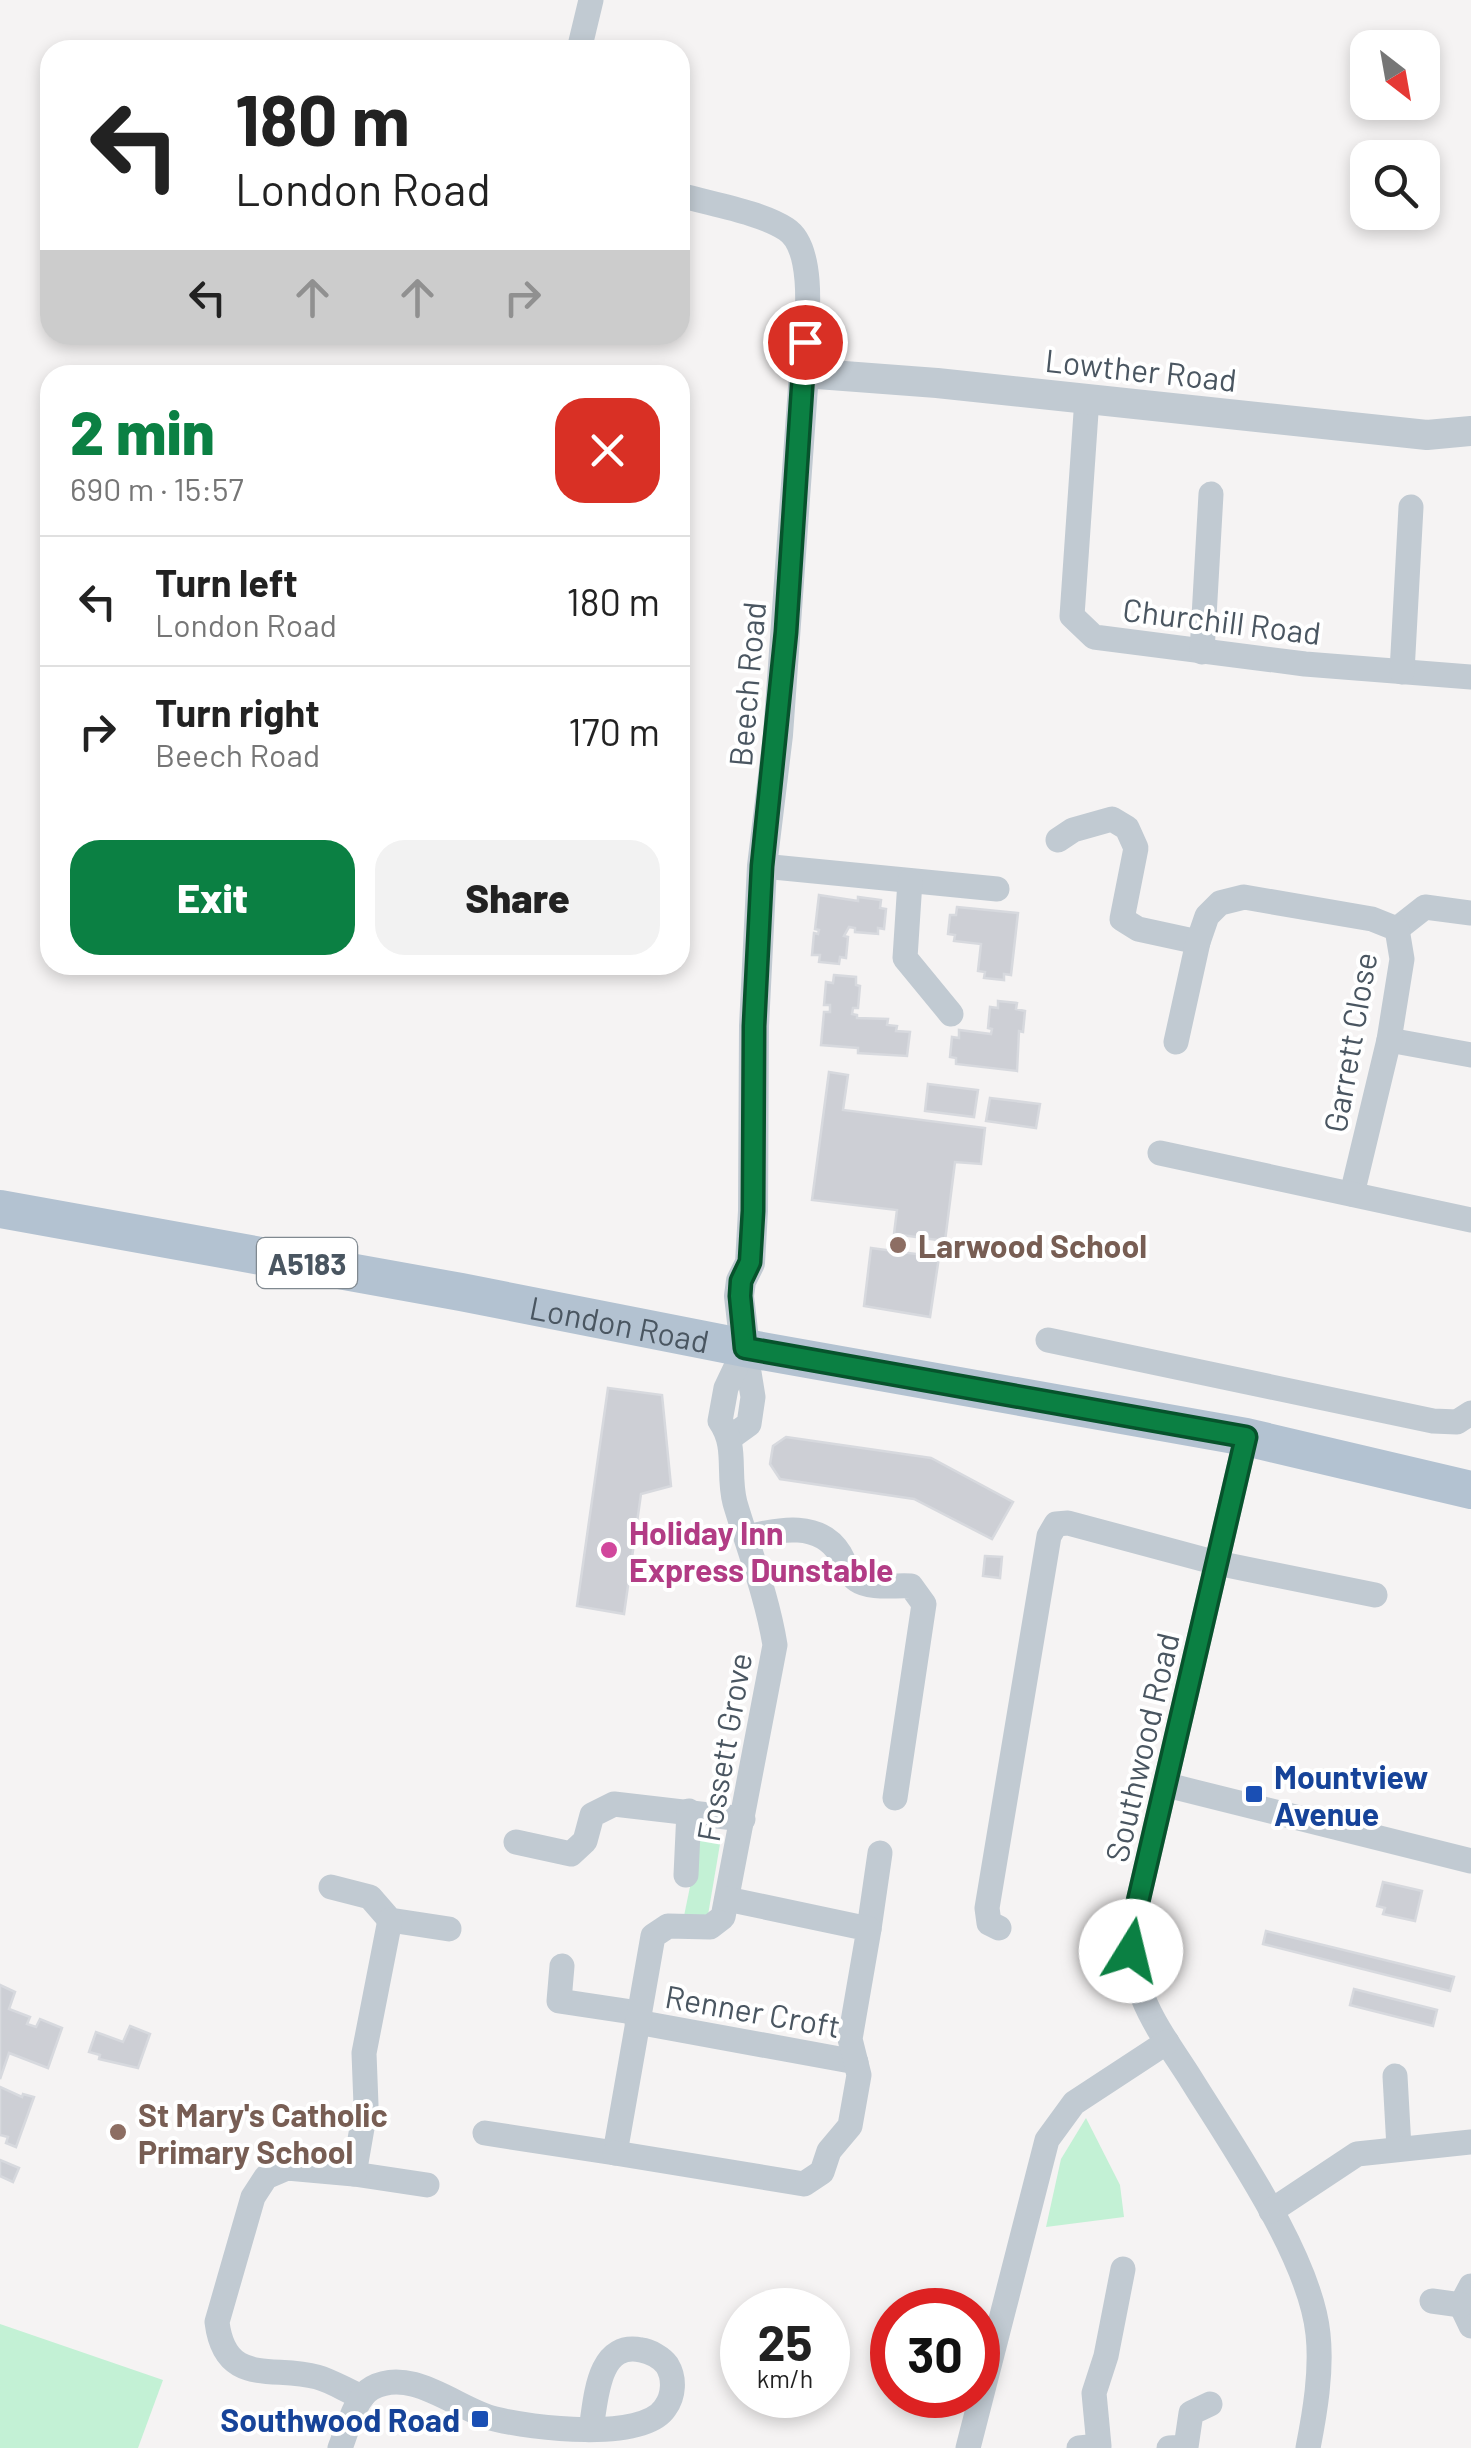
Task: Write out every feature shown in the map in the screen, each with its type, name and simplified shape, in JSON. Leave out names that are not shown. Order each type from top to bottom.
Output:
[{"type":"main road","name":"London Road","points":[[0,1209],[1246,1437],[1471,1490]]},
{"type":"street","points":[[581,40],[590,0]]},
{"type":"street","name":"Beech Road","points":[[690,198],[788,229],[799,244],[808,274],[778,741],[762,866],[754,1026],[750,1262],[741,1281],[740,1296],[745,1348]]},
{"type":"street","name":"Lowther Road","points":[[804,373],[1087,398],[1427,435],[1471,432]]},
{"type":"street","name":"Churchill Road","points":[[1087,398],[1072,616],[1094,637],[1202,652],[1471,677]]},
{"type":"street","points":[[1202,652],[1211,494]]},
{"type":"street","points":[[1402,672],[1411,506]]},
{"type":"street","points":[[1058,840],[1073,830],[1112,819],[1127,828],[1136,848],[1122,919],[1138,929],[1198,942]]},
{"type":"street","points":[[762,866],[997,889]]},
{"type":"street","points":[[910,881],[905,958],[950,1014]]},
{"type":"street","name":"Garrett Close","points":[[1176,1042],[1198,942],[1207,916],[1220,903],[1244,896],[1372,918],[1397,930],[1402,959],[1389,1040],[1352,1194]]},
{"type":"street","points":[[1397,930],[1425,908],[1471,913]]},
{"type":"street","points":[[1389,1040],[1471,1055]]},
{"type":"street","points":[[1160,1153],[1471,1220]]},
{"type":"street","points":[[1048,1340],[1433,1421],[1457,1422],[1471,1413]]},
{"type":"street","name":"Fossett Grove","points":[[726,1899],[775,1645],[770,1614],[735,1501],[732,1437],[720,1421],[726,1388],[745,1348]]},
{"type":"street","name":"Southwood Road","points":[[1246,1437],[1133,1923],[1131,1951],[1140,1996],[1270,2211],[1303,2278],[1318,2334],[1315,2413],[1308,2448]]},
{"type":"street","points":[[1000,1928],[989,1924],[987,1908],[1049,1536],[1056,1524],[1068,1523],[1217,1564],[1375,1594]]},
{"type":"street","points":[[748,1537],[775,1530],[818,1535],[840,1554],[857,1581],[911,1586],[924,1604],[895,1798]]},
{"type":"street","points":[[1167,1784],[1471,1861]]},
{"type":"street","points":[[516,1842],[571,1854],[585,1841],[592,1815],[614,1804],[744,1819]]},
{"type":"street","points":[[686,1875],[689,1811]]},
{"type":"street","points":[[485,2133],[804,2184],[822,2172],[829,2151],[850,2126],[858,2075],[850,2038],[880,1853]]},
{"type":"street","points":[[331,1887],[370,1897],[390,1920],[449,1929]]},
{"type":"street","points":[[615,2153],[653,1936],[668,1926],[710,1927],[723,1918],[726,1899],[870,1929]]},
{"type":"street","points":[[354,2174],[366,2105],[364,2053],[390,1920]]},
{"type":"street","points":[[562,1966],[559,2001],[638,2018]]},
{"type":"street","name":"Renner Croft","points":[[638,2018],[856,2062]]},
{"type":"street","points":[[968,2448],[1047,2140],[1074,2103],[1167,2042]]},
{"type":"street","points":[[1395,2076],[1399,2148]]},
{"type":"street","points":[[1270,2211],[1358,2154],[1471,2142]]},
{"type":"street","points":[[362,2397],[317,2377],[245,2369],[220,2343],[217,2322],[253,2197],[266,2177],[288,2168],[427,2184]]},
{"type":"street","points":[[1094,2447],[1094,2393],[1106,2356],[1122,2268]]},
{"type":"street","points":[[1432,2301],[1468,2306]]},
{"type":"street","points":[[340,2448],[362,2397],[373,2387],[396,2383],[414,2385],[492,2418],[591,2429]]},
{"type":"street","points":[[1169,2448],[1186,2447],[1192,2412],[1210,2404]]},
{"type":"green space","points":[[701,1833],[720,1844],[708,1915],[684,1916]]},
{"type":"green space","points":[[1086,2118],[1120,2185],[1124,2217],[1046,2227],[1061,2159]]},
{"type":"green space","points":[[0,2324],[163,2380],[138,2448],[0,2448]]},
{"type":"building","points":[[819,895],[881,900],[880,908],[886,909],[884,929],[878,928],[878,934],[855,932],[855,928],[849,927],[844,936],[848,937],[846,958],[840,957],[839,964],[819,962],[820,955],[812,955],[814,933],[819,930],[815,929]]},
{"type":"building","points":[[957,907],[1018,913],[1011,975],[1004,974],[1004,980],[984,978],[985,972],[978,971],[981,944],[954,941],[955,935],[948,934],[950,915],[956,915]]},
{"type":"building","points":[[834,975],[856,977],[856,985],[860,986],[858,1008],[853,1008],[852,1014],[857,1018],[888,1019],[887,1025],[897,1026],[896,1031],[910,1032],[907,1056],[858,1053],[858,1048],[821,1045],[824,1012],[830,1012],[830,1005],[824,1005],[826,982],[833,983]]},
{"type":"building","points":[[998,1001],[1017,1003],[1016,1009],[1025,1011],[1023,1032],[1019,1031],[1017,1071],[956,1064],[956,1058],[950,1057],[952,1037],[959,1038],[959,1030],[991,1034],[990,1007],[998,1008]]},
{"type":"building","points":[[829,1072],[848,1075],[843,1110],[985,1128],[981,1164],[955,1162],[945,1241],[894,1234],[897,1210],[812,1200]]},
{"type":"building","points":[[928,1084],[978,1090],[974,1117],[925,1111]]},
{"type":"building","points":[[990,1098],[1040,1104],[1036,1128],[986,1121]]},
{"type":"building","points":[[871,1248],[939,1257],[930,1317],[864,1306]]},
{"type":"building","name":"Holiday Inn Express Dunstable","points":[[608,1388],[662,1395],[671,1486],[641,1494],[624,1614],[577,1606]]},
{"type":"building","points":[[786,1437],[931,1458],[1013,1502],[992,1539],[914,1499],[780,1479],[770,1464],[773,1446]]},
{"type":"building","points":[[985,1556],[1002,1557],[1000,1578],[983,1576]]},
{"type":"building","points":[[1383,1882],[1422,1891],[1415,1921],[1383,1914],[1385,1908],[1377,1906]]},
{"type":"building","points":[[1266,1931],[1454,1977],[1450,1991],[1263,1944]]},
{"type":"building","points":[[0,1985],[15,1992],[9,2009],[30,2017],[27,2024],[36,2027],[40,2019],[62,2028],[48,2068],[9,2053],[0,2079]]},
{"type":"building","points":[[1354,1989],[1437,2010],[1433,2026],[1350,2005]]},
{"type":"building","points":[[130,2026],[150,2034],[138,2068],[99,2059],[100,2055],[89,2052],[96,2032],[123,2042]]},
{"type":"building","points":[[0,2087],[22,2097],[34,2097],[16,2147],[6,2143],[8,2137],[0,2135]]},
{"type":"building","points":[[0,2160],[19,2168],[13,2182],[0,2176]]},
{"type":"place","name":"Larwood School","points":[[898,1245]]},
{"type":"place","name":"Holiday Inn Express Dunstable","points":[[609,1550]]},
{"type":"place","name":"Mountview Avenue","points":[[1254,1794]]},
{"type":"place","name":"St Mary's Catholic Primary School","points":[[118,2132]]},
{"type":"place","name":"Southwood Road","points":[[480,2419]]},
{"type":"route","points":[[805,342],[798,493],[778,741],[762,866],[754,1026],[753,1211],[750,1262],[741,1281],[740,1296],[745,1348],[1246,1437],[1133,1923],[1131,1951]]}]
